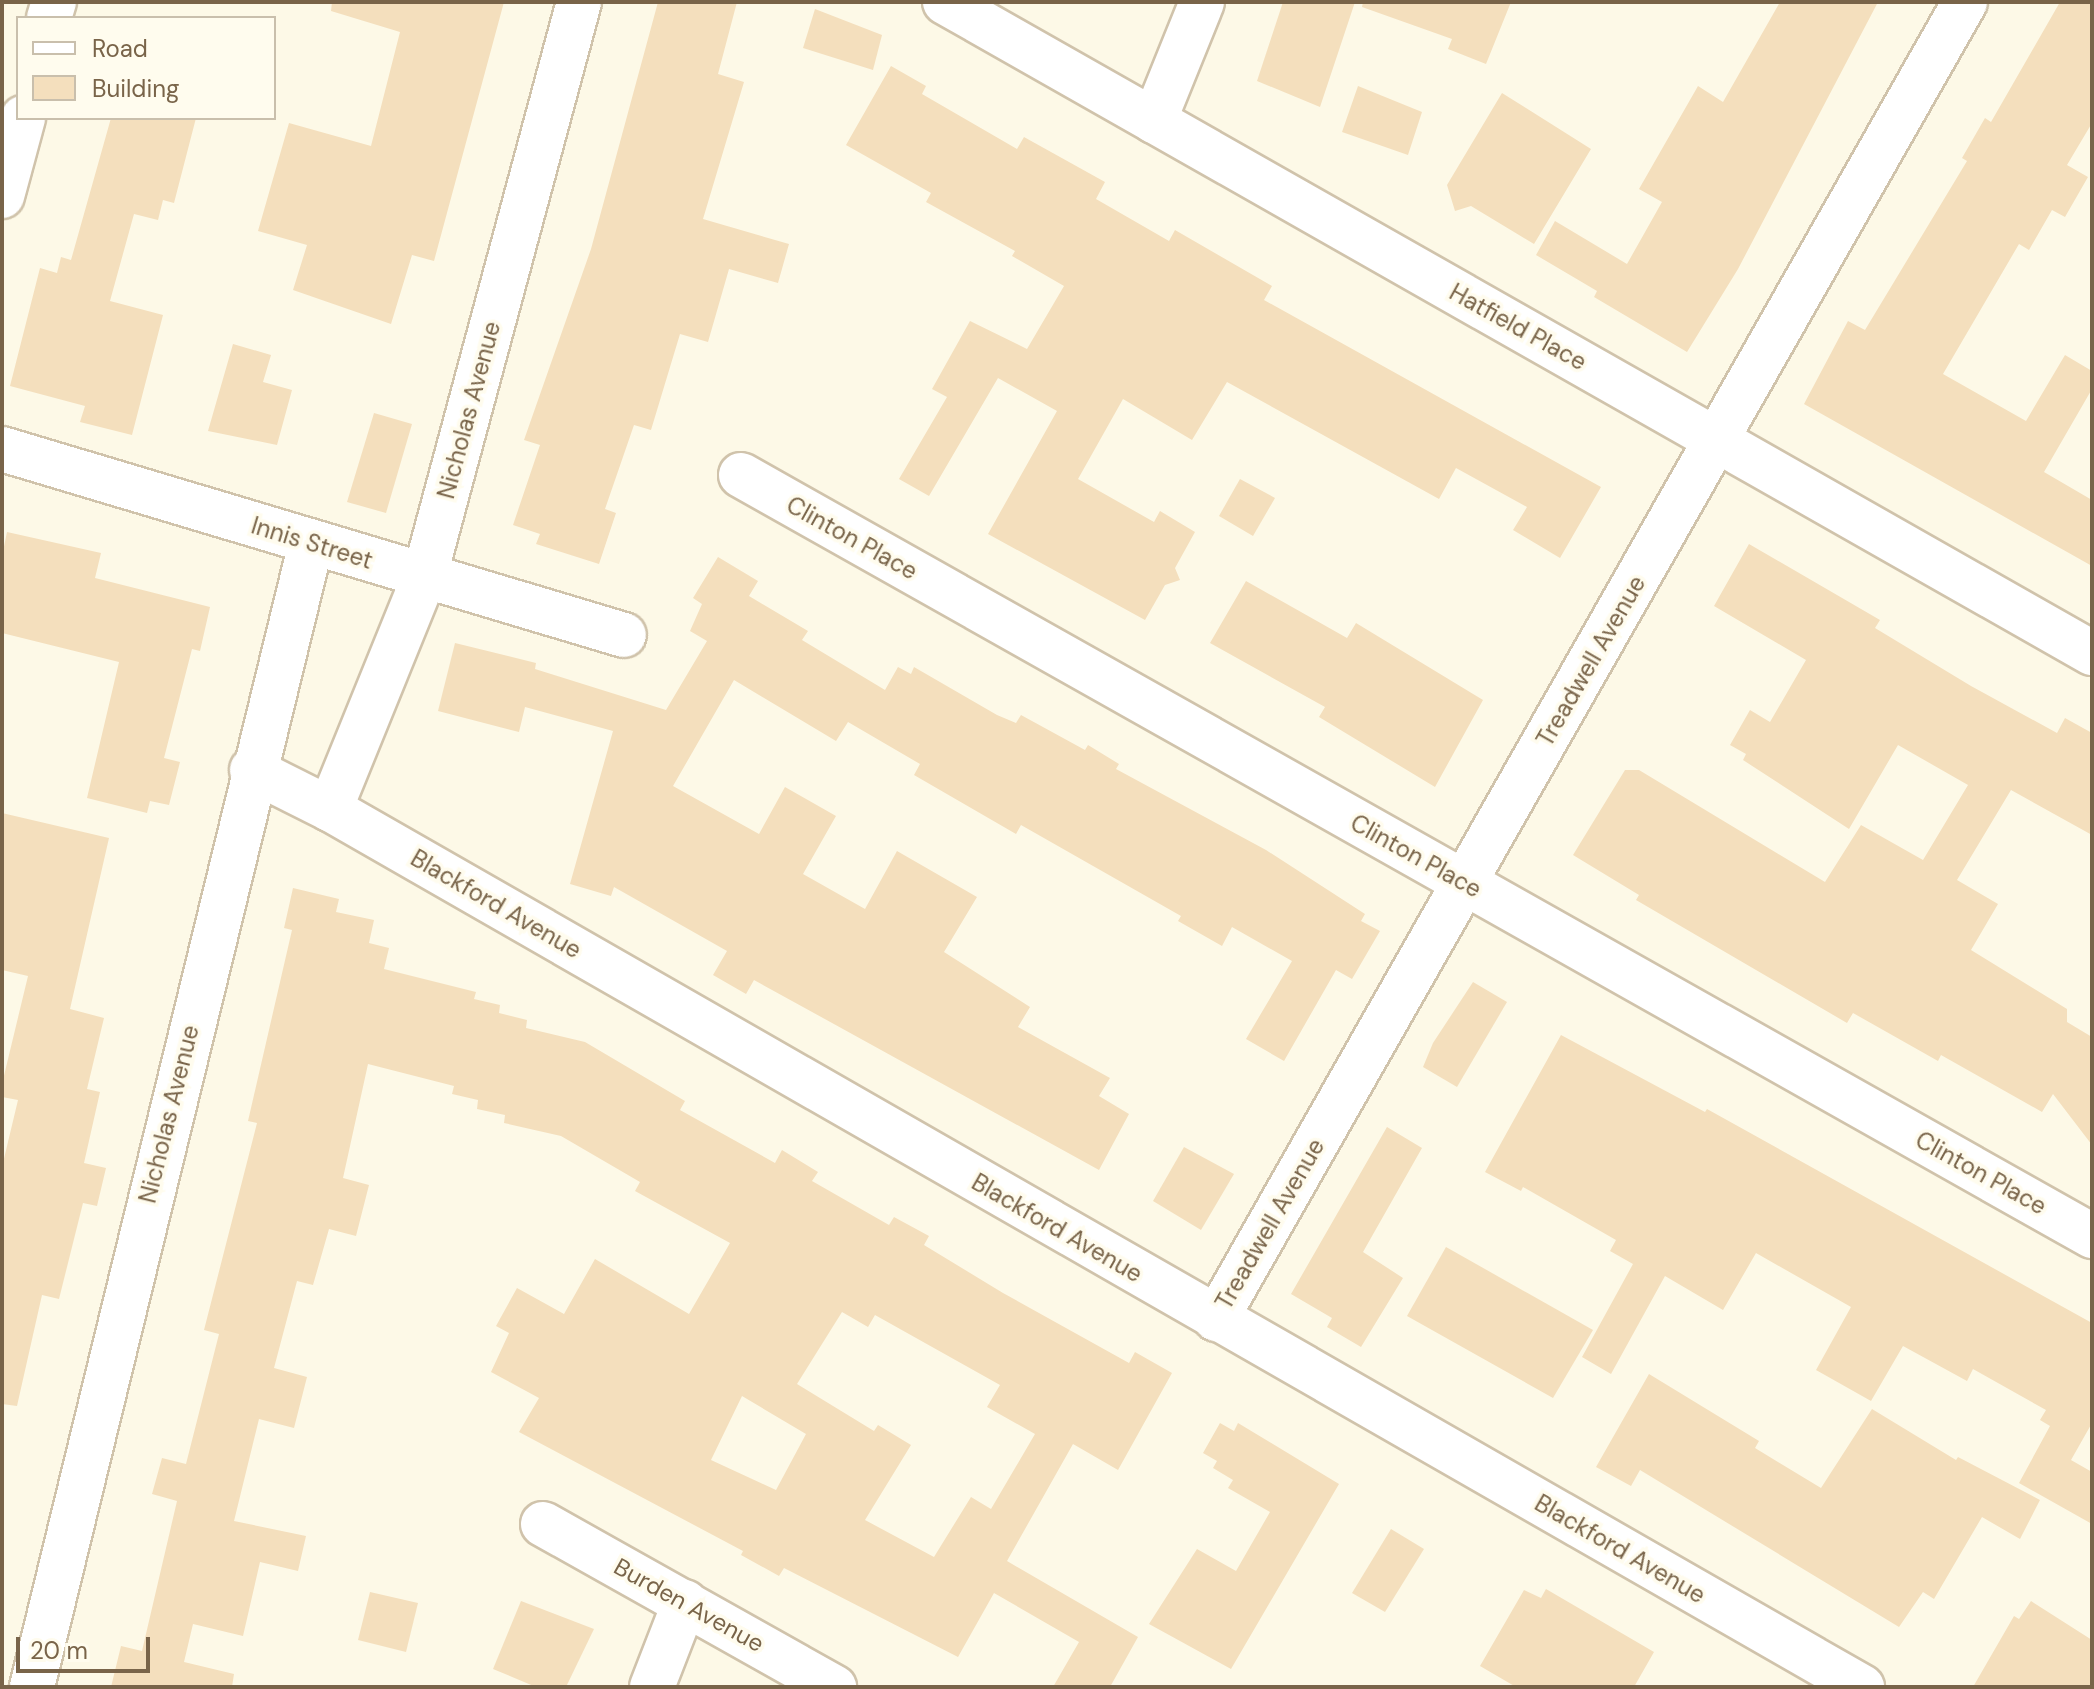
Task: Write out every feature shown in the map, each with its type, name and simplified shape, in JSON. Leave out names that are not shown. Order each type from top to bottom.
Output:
[{"type":"street","name":"Nicholas Avenue","points":[[330,809],[424,578],[579,2]]},
{"type":"street","name":"Hatfield Place","points":[[945,2],[2092,653]]},
{"type":"street","points":[[1154,121],[1202,2]]},
{"type":"street","name":"Treadwell Avenue","points":[[1216,1319],[1965,2]]},
{"type":"street","points":[[2,196],[22,120]]},
{"type":"street","name":"Innis Street","points":[[2,449],[424,578],[624,635]]},
{"type":"street","name":"Clinton Place","points":[[741,475],[2092,1236]]},
{"type":"street","name":"Nicholas Avenue","points":[[32,1687],[252,770],[311,543]]},
{"type":"street","name":"Blackford Avenue","points":[[252,770],[330,809],[1862,1687]]},
{"type":"street","name":"Burden Avenue","points":[[543,1524],[834,1687]]},
{"type":"street","points":[[652,1687],[685,1602]]},
{"type":"building","points":[[332,2],[504,2],[434,261],[412,255],[391,324],[293,290],[307,245],[258,231],[289,123],[371,146],[400,32],[331,11]]},
{"type":"building","points":[[658,2],[737,2],[718,74],[744,82],[703,219],[789,244],[778,283],[729,269],[708,342],[680,334],[651,430],[634,425],[605,509],[616,513],[599,564],[536,544],[540,534],[513,525],[540,445],[524,440],[591,249]]},
{"type":"building","points":[[1283,2],[1355,2],[1320,107],[1257,81]]},
{"type":"building","points":[[1363,2],[1511,2],[1486,64],[1448,49],[1452,39],[1362,7]]},
{"type":"building","points":[[1780,2],[1878,2],[1738,269],[1687,352],[1594,297],[1597,291],[1536,255],[1555,221],[1627,264],[1662,202],[1639,189],[1698,86],[1723,102]]},
{"type":"building","points":[[2060,2],[2092,2],[2092,123],[2067,165],[2088,177],[2065,217],[2052,210],[2029,250],[2019,244],[1943,374],[2026,421],[2065,355],[2092,371],[2092,389],[2044,472],[2092,500],[2092,566],[1804,404],[1848,321],[1865,330],[1967,161],[1962,158],[1985,118],[1991,122]]},
{"type":"building","points":[[815,9],[882,35],[873,70],[803,48]]},
{"type":"building","points":[[891,66],[926,86],[922,94],[1017,149],[1024,137],[1105,182],[1096,199],[1169,241],[1175,230],[1272,286],[1264,300],[1601,487],[1560,558],[1513,530],[1527,507],[1456,468],[1439,499],[1227,382],[1192,440],[1123,399],[1078,479],[1154,522],[1160,511],[1195,532],[1175,568],[1180,580],[1165,585],[1145,620],[988,534],[1057,411],[998,378],[929,496],[899,479],[947,397],[932,389],[970,321],[1027,349],[1064,286],[1012,256],[1015,251],[926,202],[931,193],[846,145]]},
{"type":"building","points":[[1358,86],[1422,112],[1408,155],[1342,132]]},
{"type":"building","points":[[1502,93],[1591,149],[1534,244],[1471,206],[1455,211],[1447,185]]},
{"type":"building","points":[[110,120],[195,120],[174,203],[163,200],[158,220],[134,214],[110,301],[163,315],[132,435],[80,422],[85,406],[10,386],[40,268],[57,273],[61,257],[71,260]]},
{"type":"building","points":[[233,344],[271,355],[263,382],[292,390],[277,445],[208,431]]},
{"type":"building","points":[[374,413],[412,424],[386,513],[347,502]]},
{"type":"building","points":[[1240,479],[1275,498],[1253,536],[1219,516]]},
{"type":"building","points":[[7,532],[101,553],[95,578],[210,607],[200,651],[192,649],[164,758],[180,762],[169,805],[150,801],[147,813],[87,798],[119,662],[2,633],[2,556]]},
{"type":"building","points":[[1749,544],[1880,620],[1875,628],[1971,686],[2057,733],[2065,718],[2092,733],[2092,835],[2011,790],[1957,880],[1998,904],[1971,950],[2067,1009],[2067,1022],[2092,1037],[2092,1145],[2053,1094],[2042,1112],[1941,1055],[1938,1061],[1853,1013],[1847,1023],[1636,900],[1639,895],[1573,855],[1625,770],[1639,770],[1825,882],[1861,825],[1923,860],[1968,785],[1898,745],[1849,829],[1743,760],[1746,754],[1730,745],[1750,710],[1770,722],[1806,660],[1714,606]]},
{"type":"building","points":[[718,557],[758,581],[749,596],[808,631],[802,640],[885,690],[898,667],[911,674],[914,667],[997,715],[1016,723],[1021,715],[1085,750],[1088,745],[1119,764],[1116,769],[1266,850],[1365,914],[1361,921],[1380,931],[1352,979],[1336,970],[1284,1061],[1246,1039],[1292,961],[1232,927],[1222,946],[1178,921],[1181,916],[1021,825],[1016,834],[914,775],[920,764],[848,722],[836,741],[734,680],[673,786],[759,834],[785,787],[836,816],[803,874],[865,909],[897,851],[977,897],[944,952],[1030,1007],[1018,1027],[1110,1078],[1099,1096],[1129,1114],[1099,1170],[754,980],[746,994],[713,975],[727,951],[614,887],[611,896],[570,884],[613,731],[525,707],[519,732],[438,711],[455,643],[536,663],[535,669],[666,710],[707,641],[690,631],[702,604],[693,598]]},
{"type":"building","points":[[1246,581],[1347,638],[1356,623],[1483,700],[1435,787],[1319,717],[1325,707],[1210,643]]},
{"type":"building","points":[[2,813],[109,838],[70,1009],[104,1018],[87,1089],[100,1092],[84,1163],[106,1168],[97,1206],[83,1203],[59,1299],[42,1295],[17,1406],[2,1404],[2,1167],[18,1100],[2,1097],[2,1084],[28,976],[2,970]]},
{"type":"building","points":[[293,888],[339,899],[336,912],[374,920],[369,943],[389,948],[384,969],[476,992],[474,999],[500,1005],[499,1013],[527,1020],[526,1028],[585,1042],[685,1101],[680,1110],[775,1163],[782,1150],[818,1172],[812,1181],[889,1225],[894,1217],[929,1236],[924,1245],[1003,1293],[1129,1363],[1135,1352],[1172,1373],[1118,1470],[1073,1444],[1007,1561],[1138,1637],[1110,1687],[1053,1687],[1079,1642],[994,1593],[958,1657],[784,1568],[779,1576],[741,1555],[743,1551],[519,1432],[539,1398],[491,1372],[509,1333],[496,1326],[517,1288],[564,1314],[595,1259],[689,1314],[730,1243],[635,1191],[640,1182],[561,1136],[504,1123],[505,1115],[477,1109],[478,1100],[452,1094],[454,1086],[368,1064],[343,1178],[369,1185],[356,1236],[329,1229],[313,1285],[297,1281],[274,1368],[307,1377],[294,1428],[259,1419],[234,1521],[306,1536],[298,1571],[260,1562],[243,1636],[193,1624],[184,1662],[234,1674],[232,1687],[111,1687],[121,1646],[142,1651],[177,1501],[152,1494],[162,1458],[186,1464],[219,1334],[204,1330],[257,1123],[248,1121],[292,930],[284,928]],"holes":[[[842,1312],[868,1327],[875,1315],[1000,1385],[987,1407],[1035,1434],[991,1509],[971,1497],[934,1557],[865,1520],[911,1445],[878,1425],[874,1431],[797,1384]],[[742,1396],[806,1434],[776,1490],[711,1460]]]},
{"type":"building","points":[[1473,982],[1507,1002],[1457,1087],[1423,1067],[1433,1043]]},
{"type":"building","points":[[1561,1035],[1705,1112],[1707,1109],[2092,1323],[2092,1423],[2071,1460],[2092,1472],[2092,1524],[2019,1483],[2050,1426],[2040,1420],[2046,1410],[1973,1369],[1967,1381],[1903,1346],[1871,1401],[1816,1370],[1851,1307],[1756,1253],[1723,1310],[1665,1276],[1611,1374],[1582,1357],[1633,1264],[1610,1251],[1616,1240],[1523,1187],[1521,1191],[1485,1172]]},
{"type":"building","points":[[1387,1127],[1422,1148],[1363,1252],[1403,1278],[1361,1347],[1327,1327],[1332,1318],[1291,1294]]},
{"type":"building","points":[[1184,1147],[1234,1174],[1201,1230],[1153,1201]]},
{"type":"building","points":[[1446,1247],[1593,1330],[1553,1398],[1407,1316]]},
{"type":"building","points":[[1649,1374],[1759,1441],[1755,1448],[1821,1488],[1872,1409],[1956,1460],[1958,1457],[2040,1500],[2020,1539],[1982,1517],[1934,1599],[1923,1592],[1899,1627],[1640,1470],[1631,1486],[1596,1467]]},
{"type":"building","points":[[1220,1423],[1234,1431],[1238,1423],[1339,1484],[1231,1669],[1149,1624],[1197,1549],[1236,1571],[1270,1512],[1228,1488],[1233,1480],[1213,1468],[1217,1461],[1203,1453]]},
{"type":"building","points":[[1391,1529],[1424,1549],[1385,1612],[1352,1593]]},
{"type":"building","points":[[1546,1589],[1654,1652],[1634,1687],[1516,1687],[1480,1666],[1524,1590],[1541,1598]]},
{"type":"building","points":[[370,1592],[418,1603],[406,1652],[358,1640]]},
{"type":"building","points":[[521,1601],[594,1629],[566,1687],[536,1687],[493,1669]]},
{"type":"building","points":[[2031,1601],[2092,1640],[2092,1687],[1973,1687],[2014,1616],[2019,1619]]}]
